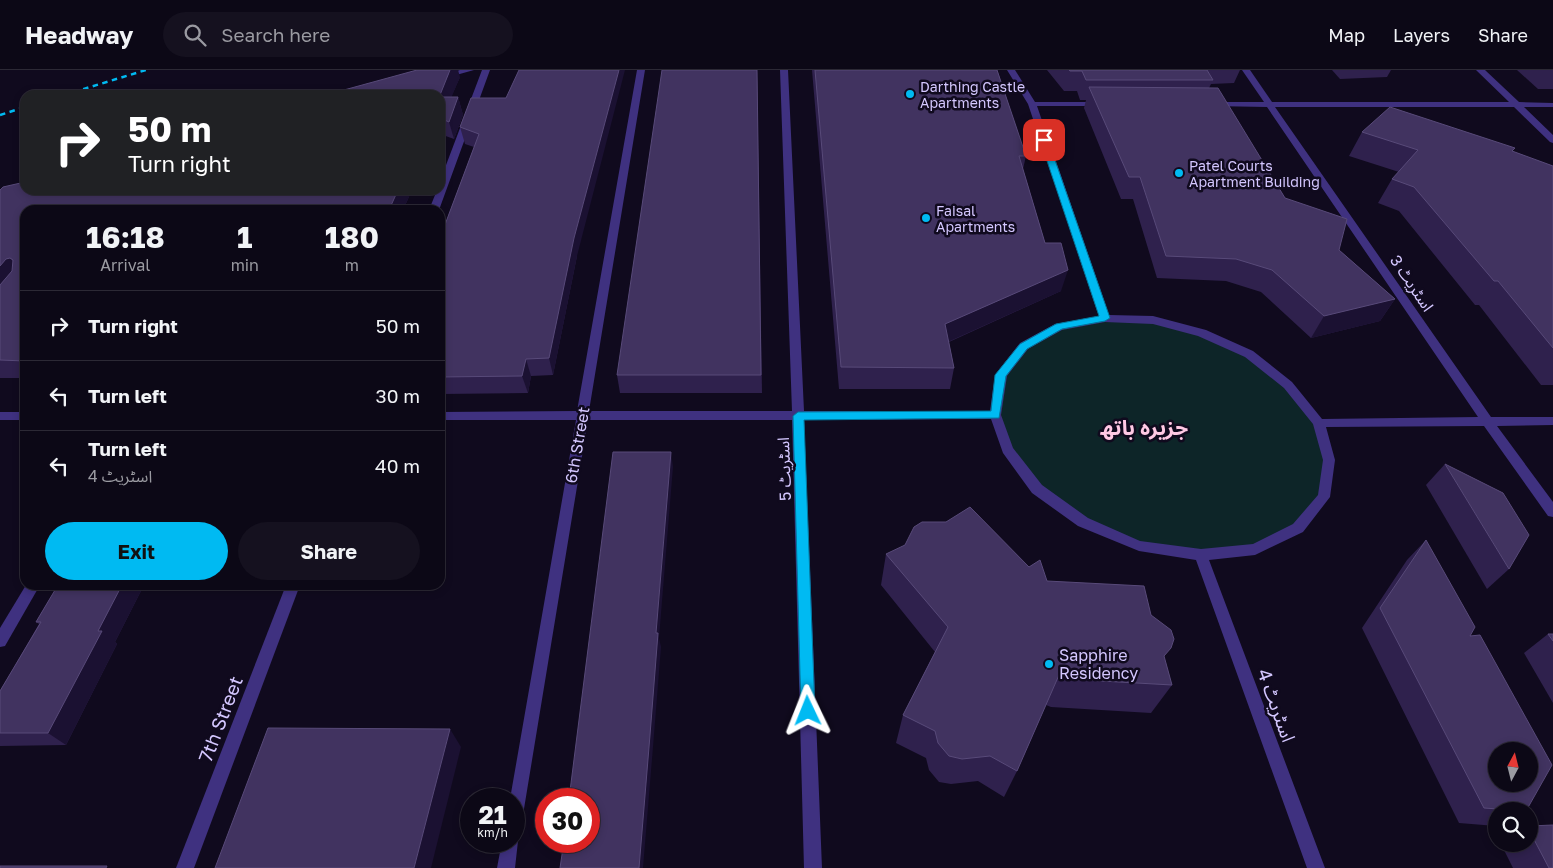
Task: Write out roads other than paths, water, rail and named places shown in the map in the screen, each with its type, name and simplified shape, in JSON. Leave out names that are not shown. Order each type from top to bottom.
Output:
[{"type":"street","points":[[433,80],[470,70]]},
{"type":"street","points":[[445,180],[486,70]]},
{"type":"street","name":"6th Street","points":[[520,788],[641,70]]},
{"type":"street","name":"اسٹریٹ 5","points":[[784,70],[813,868]]},
{"type":"street","points":[[1011,70],[1032,104],[1105,318]]},
{"type":"street","name":"اسٹریٹ 3","points":[[1246,70],[1553,512]]},
{"type":"street","points":[[1480,70],[1553,140]]},
{"type":"street","points":[[1032,104],[1111,104]]},
{"type":"street","points":[[1201,104],[1553,105]]},
{"type":"street","points":[[1105,318],[1153,320],[1194,330],[1249,354],[1288,385],[1318,423],[1329,460],[1324,497],[1298,528],[1255,549],[1201,555],[1139,546],[1082,522],[1037,488],[1007,450],[996,415],[1000,375],[1024,346],[1059,327],[1105,318]]},
{"type":"street","points":[[445,416],[996,415]]},
{"type":"street","points":[[0,416],[20,416]]},
{"type":"street","points":[[1318,423],[1553,421]]},
{"type":"street","name":"اسٹریٹ 4","points":[[1201,555],[1316,868]]},
{"type":"street","points":[[0,641],[30,590]]},
{"type":"street","name":"7th Street","points":[[185,868],[291,590]]},
{"type":"street","points":[[506,868],[508,853]]},
{"type":"railway","points":[[80,90],[146,70]]},
{"type":"railway","points":[[0,115],[20,109]]},
{"type":"place","name":"Darthing Castle Apartments","points":[[910,94]]},
{"type":"place","name":"Patel Courts Apartment Building","points":[[1179,173]]},
{"type":"place","name":"Faisal Apartments","points":[[926,218]]},
{"type":"place","name":"Sapphire Residency","points":[[1049,664]]},
{"type":"district","name":"جزیرہ باتھ","points":[[1144,427]]}]
